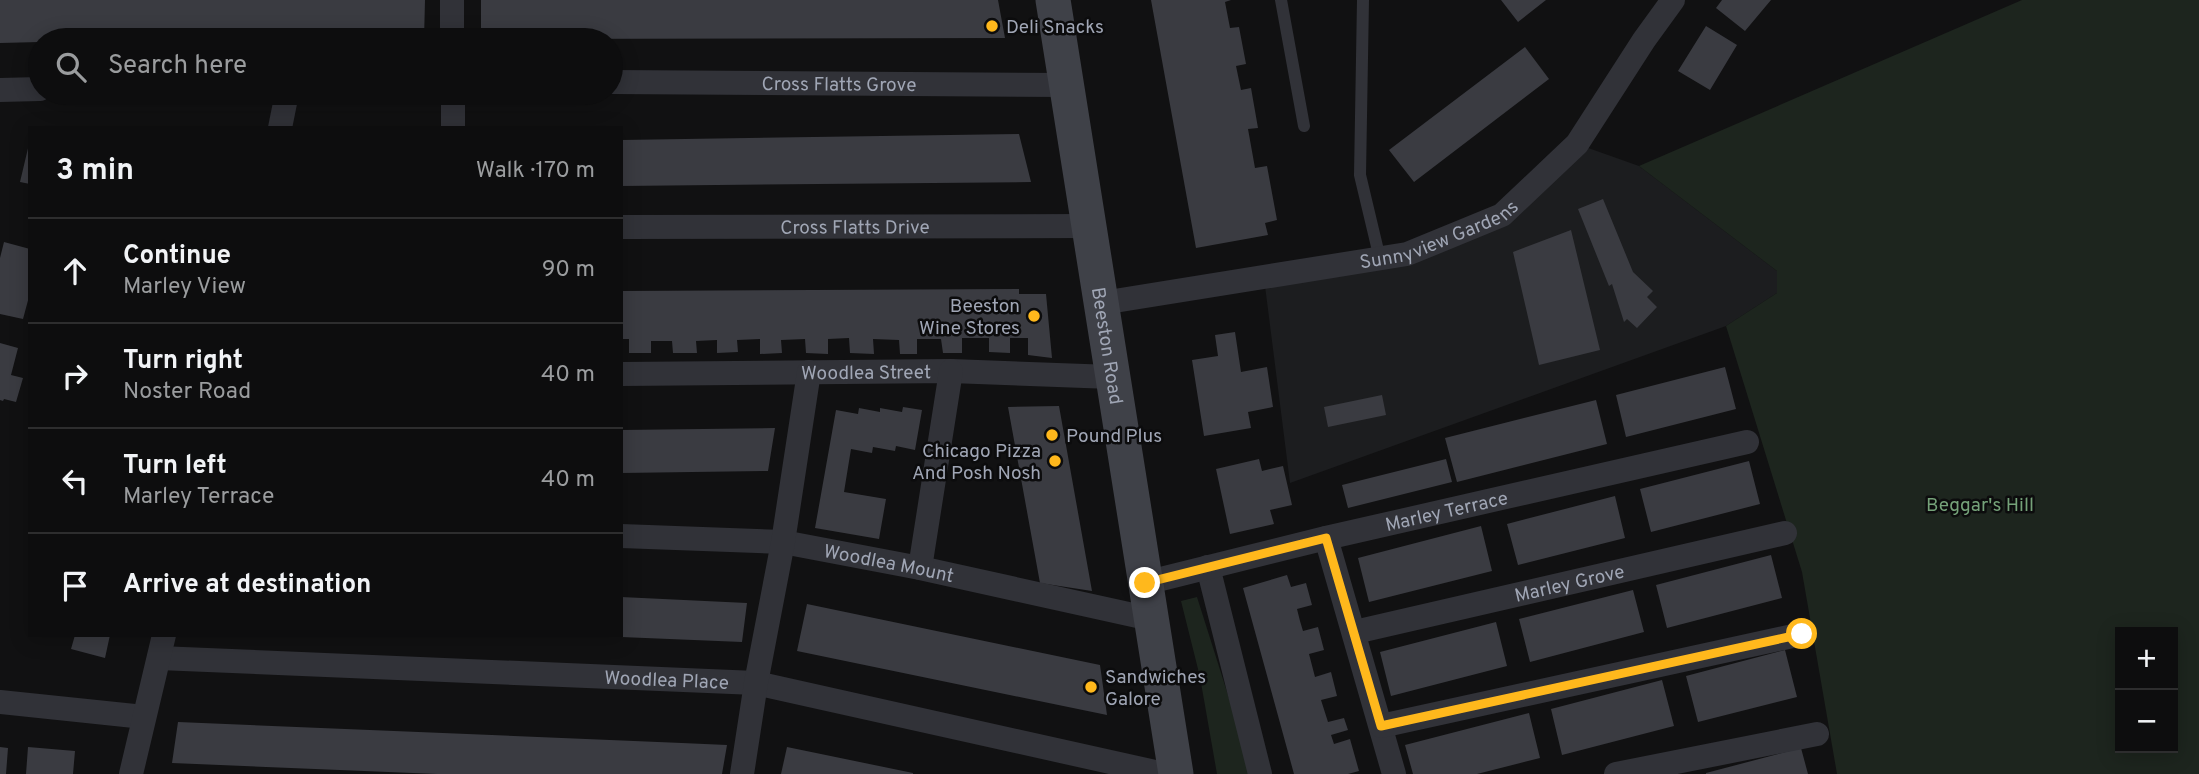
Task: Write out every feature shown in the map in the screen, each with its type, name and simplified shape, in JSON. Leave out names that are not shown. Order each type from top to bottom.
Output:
[{"type":"street","points":[[452,0],[453,28]]},
{"type":"street","name":"Beeston Road","points":[[1053,0],[1176,774]]},
{"type":"street","name":"Sunnyview Gardens","points":[[1102,303],[1407,254],[1502,215],[1577,144],[1673,0]]},
{"type":"street","name":"Cross Flatts Grove","points":[[623,82],[1066,85]]},
{"type":"street","points":[[0,90],[28,89]]},
{"type":"street","points":[[280,126],[285,105]]},
{"type":"street","points":[[453,105],[453,126]]},
{"type":"street","name":"Cross Flatts Drive","points":[[623,227],[1090,226]]},
{"type":"street","points":[[920,568],[951,371]]},
{"type":"street","name":"Woodlea Street","points":[[623,374],[951,371],[1112,377]]},
{"type":"street","points":[[742,774],[783,542],[809,372]]},
{"type":"street","name":"Marley Terrace","points":[[1145,583],[1326,538],[1747,442]]},
{"type":"street","name":"Marley Grove","points":[[1355,632],[1785,533]]},
{"type":"street","name":"Woodlea Mount","points":[[623,536],[783,542],[920,568],[1151,619]]},
{"type":"street","points":[[1326,538],[1394,774]]},
{"type":"street","points":[[1208,567],[1260,774]]},
{"type":"street","points":[[1381,726],[1802,634]]},
{"type":"street","points":[[131,774],[161,646]]},
{"type":"street","name":"Woodlea Place","points":[[161,646],[756,683],[1164,774]]},
{"type":"street","points":[[0,702],[144,717]]},
{"type":"street","points":[[1616,774],[1817,734]]},
{"type":"lane","points":[[1281,0],[1304,126]]},
{"type":"lane","points":[[1363,0],[1360,175],[1380,259]]},
{"type":"shaded area","points":[[1577,144],[1639,166],[1777,271],[1777,293],[1726,326],[1290,483],[1264,278],[1407,254],[1502,215]]},
{"type":"green space","name":"Beggar's Hill","points":[[2022,0],[2199,0],[2199,774],[1837,774],[1802,572],[1726,326],[1777,293],[1777,271],[1639,166]]},
{"type":"green space","points":[[1197,597],[1253,774],[1217,774],[1200,677],[1181,601]]},
{"type":"building","points":[[0,0],[425,0],[424,28],[28,28],[28,42],[0,43]]},
{"type":"building","points":[[481,0],[998,0],[1005,38],[623,39],[623,28],[481,28]]},
{"type":"building","points":[[1151,0],[1231,0],[1225,2],[1230,28],[1239,27],[1246,64],[1236,66],[1241,90],[1251,88],[1258,128],[1248,129],[1255,168],[1267,166],[1277,220],[1265,223],[1268,235],[1196,248]]},
{"type":"building","points":[[1501,0],[1546,0],[1518,22]]},
{"type":"building","points":[[1722,0],[1771,0],[1745,31],[1716,8]]},
{"type":"building","points":[[1706,26],[1737,45],[1710,90],[1678,71]]},
{"type":"building","points":[[1525,47],[1549,79],[1414,182],[1389,150]]},
{"type":"building","points":[[1019,134],[1031,182],[623,186],[623,140]]},
{"type":"building","points":[[28,148],[28,184],[20,182]]},
{"type":"building","points":[[1603,199],[1633,272],[1653,291],[1647,297],[1657,307],[1637,328],[1627,319],[1624,322],[1612,284],[1609,286],[1578,209]]},
{"type":"building","points":[[1571,230],[1600,350],[1539,365],[1513,252]]},
{"type":"building","points":[[4,242],[28,248],[28,300],[23,319],[0,314],[0,258]]},
{"type":"building","points":[[1019,289],[1019,294],[1046,294],[1052,358],[1028,355],[1028,338],[1010,338],[1010,353],[989,352],[989,338],[962,338],[962,353],[943,353],[941,339],[917,339],[917,354],[900,354],[899,340],[873,339],[874,354],[850,353],[849,338],[828,339],[828,354],[806,353],[805,339],[781,340],[782,353],[760,354],[760,339],[737,340],[738,352],[717,353],[717,340],[696,341],[697,353],[673,353],[672,341],[651,341],[651,353],[629,353],[629,339],[623,339],[623,291]]},
{"type":"building","points":[[1235,332],[1241,372],[1267,367],[1273,407],[1248,412],[1251,428],[1204,436],[1192,360],[1218,356],[1215,335]]},
{"type":"building","points":[[0,343],[18,348],[11,375],[23,378],[16,402],[0,400]]},
{"type":"building","points":[[1725,367],[1736,409],[1626,437],[1616,395]]},
{"type":"building","points":[[1382,395],[1386,415],[1328,427],[1324,407]]},
{"type":"building","points":[[1596,400],[1607,444],[1457,482],[1445,438]]},
{"type":"building","points":[[1059,406],[1092,591],[1040,583],[1008,407]]},
{"type":"building","points":[[903,407],[922,410],[915,450],[896,446],[895,451],[873,447],[872,453],[851,449],[844,492],[886,499],[879,539],[815,528],[836,410],[858,414],[859,408],[902,412]]},
{"type":"building","points":[[775,428],[768,471],[623,473],[623,430]]},
{"type":"building","points":[[1259,459],[1262,471],[1283,466],[1292,505],[1270,510],[1274,524],[1230,534],[1216,469]]},
{"type":"building","points":[[1446,459],[1452,482],[1348,508],[1342,485]]},
{"type":"building","points":[[1749,461],[1760,504],[1651,532],[1640,489]]},
{"type":"building","points":[[1615,496],[1625,538],[1518,565],[1507,524]]},
{"type":"building","points":[[1481,526],[1492,571],[1369,602],[1358,558]]},
{"type":"building","points":[[1771,555],[1782,598],[1667,628],[1656,585]]},
{"type":"building","points":[[1287,575],[1291,587],[1306,583],[1312,605],[1297,609],[1300,621],[1303,631],[1318,627],[1324,650],[1309,654],[1315,677],[1331,672],[1337,696],[1321,700],[1328,722],[1344,718],[1348,730],[1331,735],[1334,744],[1350,739],[1359,771],[1348,774],[1294,774],[1243,588]]},
{"type":"building","points":[[1633,590],[1644,632],[1530,662],[1519,619]]},
{"type":"building","points":[[623,597],[747,603],[742,642],[621,637]]},
{"type":"building","points":[[807,604],[1100,665],[1107,715],[797,651]]},
{"type":"building","points":[[1496,622],[1507,666],[1391,696],[1380,652]]},
{"type":"building","points":[[74,637],[110,637],[105,658],[71,649]]},
{"type":"building","points":[[1785,650],[1797,697],[1698,722],[1686,676]]},
{"type":"building","points":[[1662,680],[1674,726],[1562,755],[1551,709]]},
{"type":"building","points":[[1529,713],[1540,758],[1477,774],[1413,774],[1405,745]]},
{"type":"building","points":[[178,722],[727,745],[722,774],[437,774],[172,763]]},
{"type":"building","points":[[0,747],[8,748],[6,774],[0,774]]},
{"type":"building","points":[[28,747],[75,751],[73,774],[26,774]]},
{"type":"building","points":[[787,747],[913,773],[913,774],[781,774]]},
{"type":"building","points":[[1801,748],[1808,774],[1706,774],[1706,773]]},
{"type":"place","name":"Deli Snacks","points":[[992,26]]},
{"type":"place","name":"Beeston Wine Stores","points":[[1034,316]]},
{"type":"place","name":"Pound Plus","points":[[1052,435]]},
{"type":"place","name":"Chicago Pizza And Posh Nosh","points":[[1055,461]]},
{"type":"place","name":"Sandwiches Galore","points":[[1091,687]]},
{"type":"route","points":[[1145,583],[1326,538],[1381,726],[1802,634]]}]
